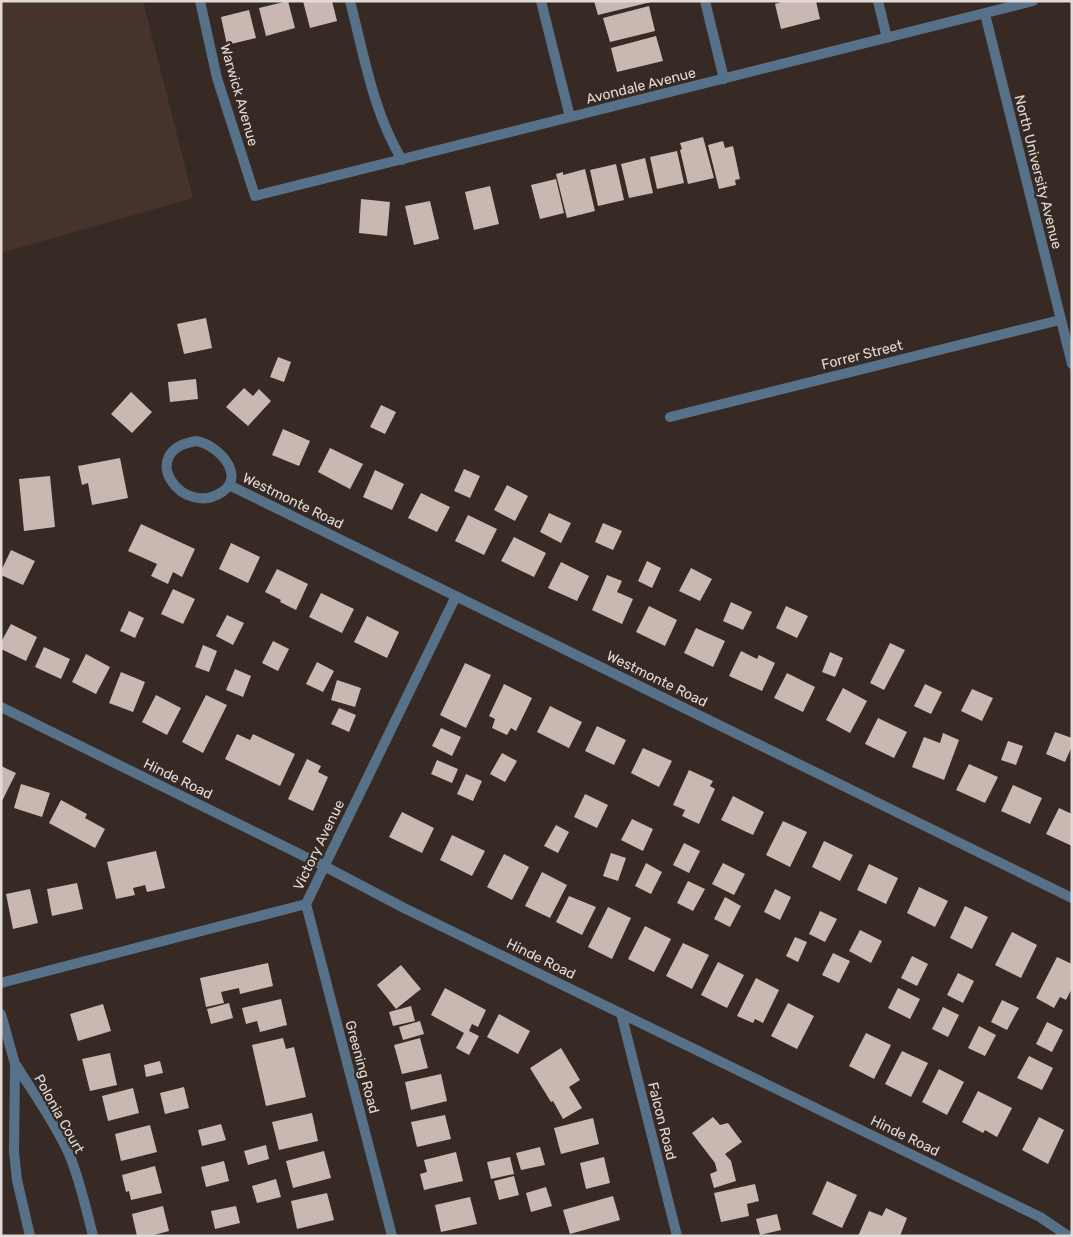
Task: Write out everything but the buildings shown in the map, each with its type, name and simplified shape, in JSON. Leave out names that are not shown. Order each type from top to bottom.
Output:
[{"type":"street","name":"Warwick Avenue","points":[[200,1],[218,78],[255,196]]},
{"type":"street","points":[[350,1],[374,100],[391,142],[402,160]]},
{"type":"street","points":[[541,1],[570,117]]},
{"type":"street","points":[[705,1],[724,79]]},
{"type":"street","points":[[878,1],[887,38]]},
{"type":"street","name":"Avondale Avenue","points":[[255,196],[1033,1]]},
{"type":"street","name":"North University Avenue","points":[[985,14],[1072,364]]},
{"type":"street","name":"Forrer Street","points":[[670,417],[1060,320]]},
{"type":"street","name":"Westmonte Road","points":[[186,442],[205,442],[220,452],[226,460],[231,475],[229,485],[221,493],[211,497],[189,496],[179,492],[172,483],[167,471],[167,458],[170,452],[186,442]]},
{"type":"street","name":"Westmonte Road","points":[[229,485],[1072,898]]},
{"type":"street","name":"Victory Avenue","points":[[1,982],[306,904],[456,596]]},
{"type":"street","name":"Hinde Road","points":[[1,707],[324,866],[404,908],[1040,1217],[1068,1236]]},
{"type":"street","name":"Greening Road","points":[[306,904],[392,1236]]},
{"type":"street","name":"Falcon Road","points":[[621,1013],[677,1236]]},
{"type":"street","name":"Polonia Court","points":[[1,1014],[15,1064],[14,1152],[30,1236]]},
{"type":"street","name":"Polonia Court","points":[[15,1064],[53,1124],[69,1154],[80,1186],[93,1236]]},
{"type":"shaded area","points":[[1,1],[143,1],[193,198],[1,253]]}]
